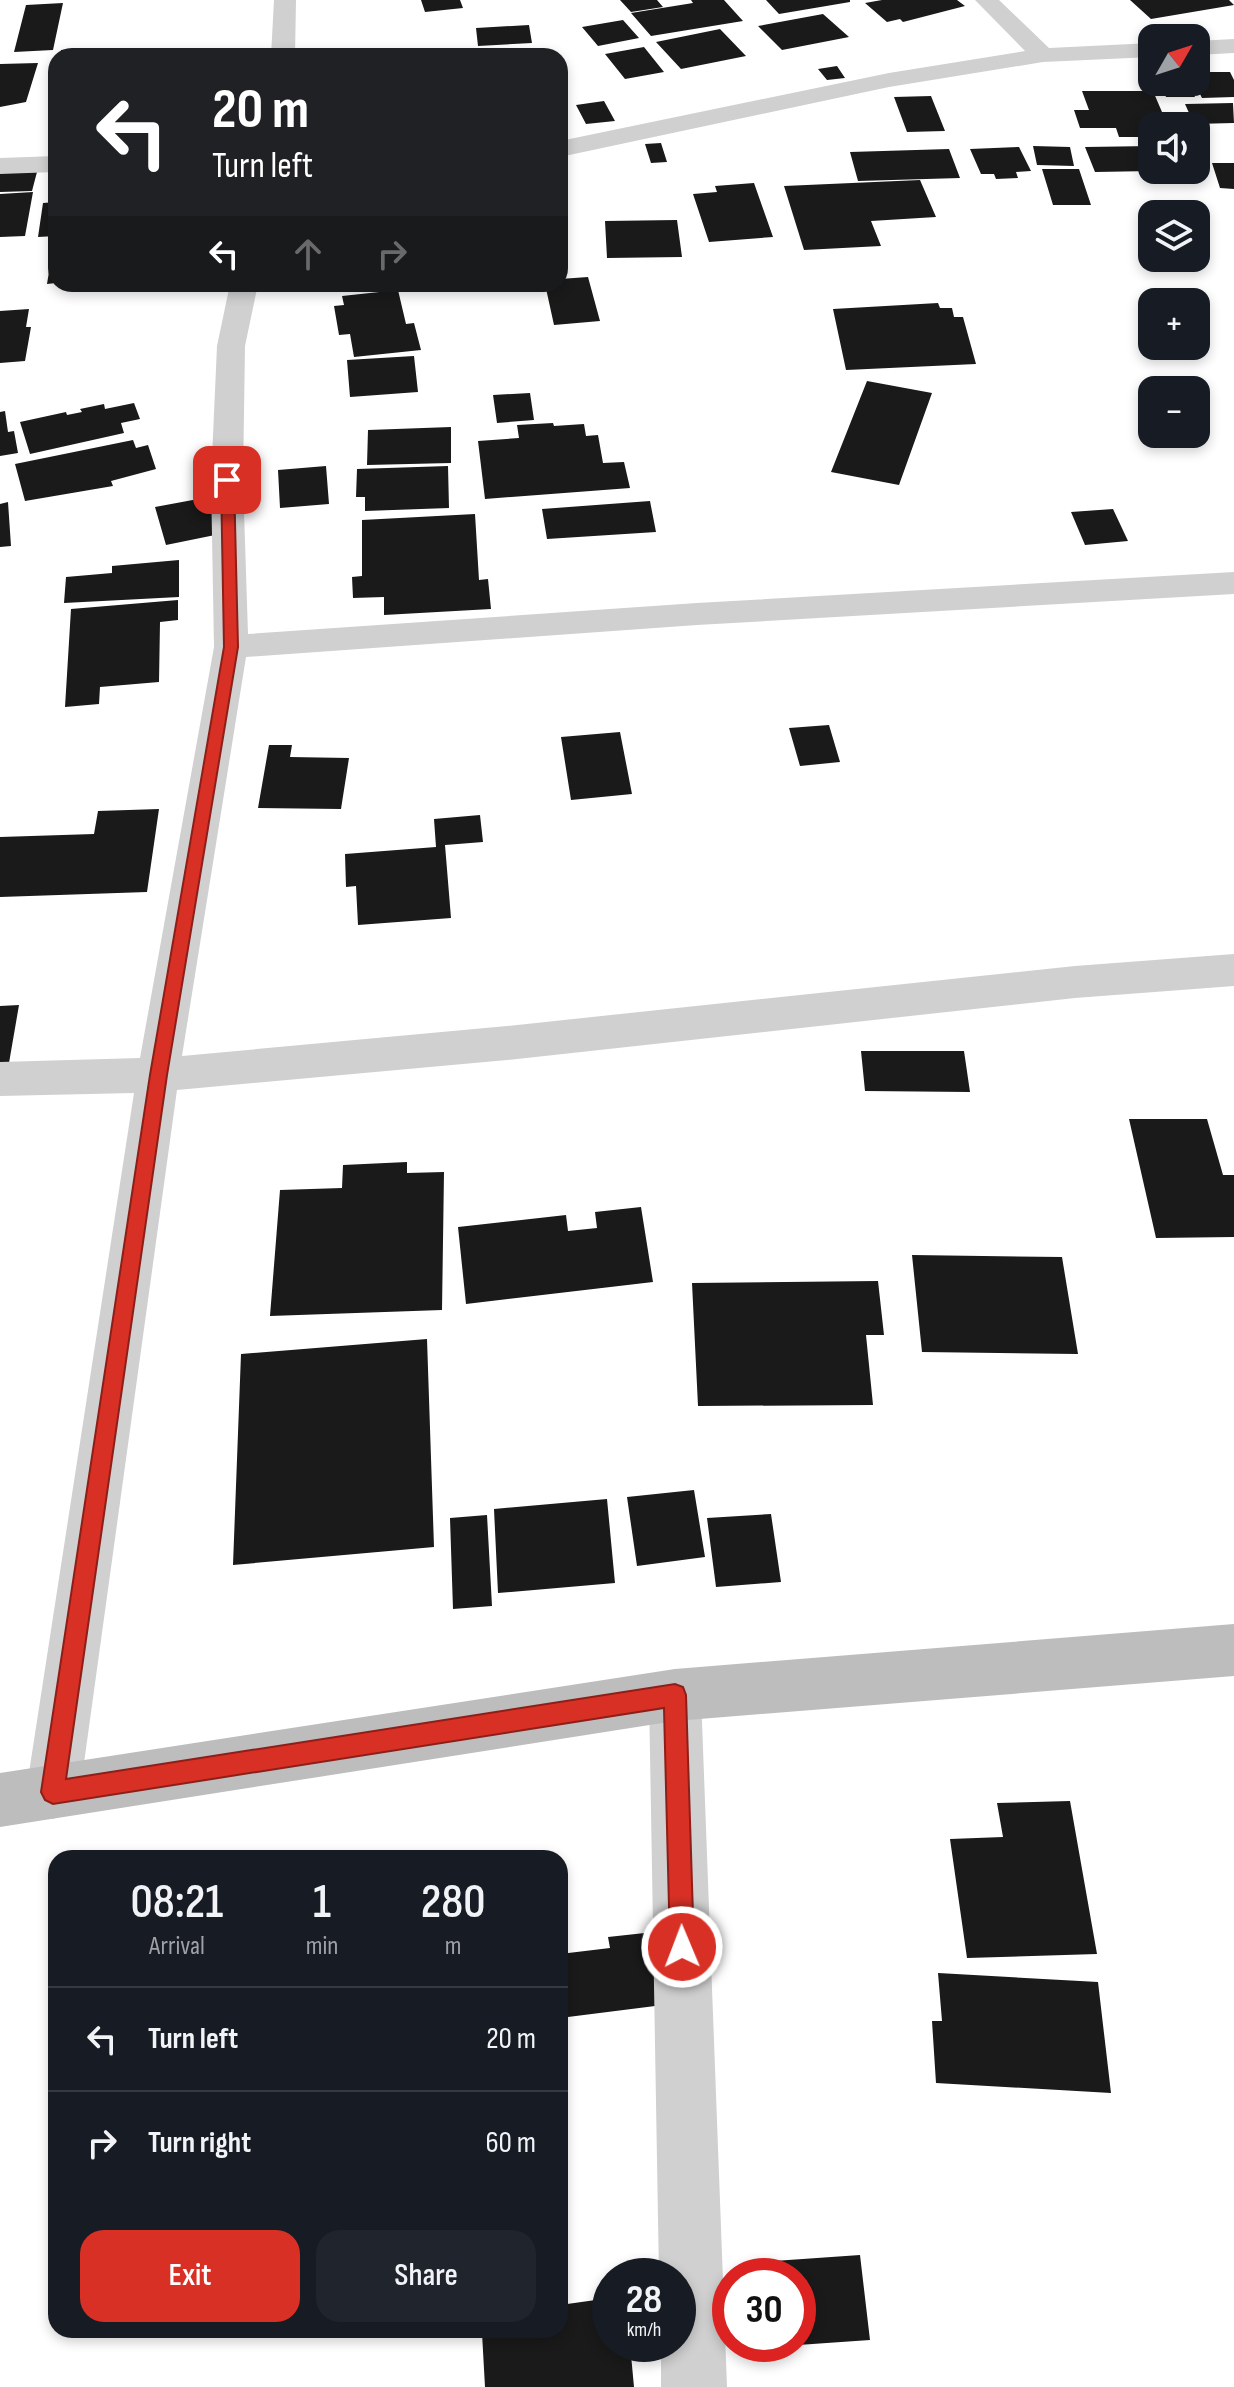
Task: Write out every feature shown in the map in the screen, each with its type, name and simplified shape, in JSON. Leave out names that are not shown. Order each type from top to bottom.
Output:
[{"type":"main road","points":[[0,1800],[675,1695],[1234,1650]]},
{"type":"street","points":[[283,48],[285,0]]},
{"type":"street","points":[[986,0],[1043,55]]},
{"type":"street","points":[[1210,47],[1234,46]]},
{"type":"street","points":[[568,147],[889,80],[1043,55],[1138,51]]},
{"type":"street","points":[[0,166],[48,164]]},
{"type":"street","points":[[53,1792],[158,1075],[231,647],[227,480],[231,361],[243,292]]},
{"type":"street","points":[[231,647],[697,614],[1234,583]]},
{"type":"street","points":[[0,1079],[158,1075],[507,1043],[1075,982],[1234,970]]},
{"type":"street","points":[[675,1695],[694,2387]]},
{"type":"building","points":[[421,0],[460,0],[463,8],[425,12]]},
{"type":"building","points":[[620,0],[657,0],[663,7],[631,12]]},
{"type":"building","points":[[691,0],[724,0],[743,21],[651,36],[631,13],[693,3]]},
{"type":"building","points":[[766,0],[850,0],[850,2],[779,14]]},
{"type":"building","points":[[882,0],[957,0],[965,6],[903,22],[900,19],[887,22],[865,3]]},
{"type":"building","points":[[1130,0],[1229,0],[1234,5],[1151,19]]},
{"type":"building","points":[[63,3],[53,48],[14,52],[26,5]]},
{"type":"building","points":[[823,14],[849,37],[782,50],[758,26]]},
{"type":"building","points":[[623,20],[639,38],[598,46],[582,27]]},
{"type":"building","points":[[529,25],[532,43],[478,46],[476,28]]},
{"type":"building","points":[[720,29],[746,56],[681,69],[656,42]]},
{"type":"building","points":[[644,47],[664,72],[625,79],[605,54]]},
{"type":"building","points":[[38,63],[26,102],[0,107],[0,64]]},
{"type":"building","points":[[837,66],[845,78],[827,80],[818,69]]},
{"type":"building","points":[[1210,72],[1230,72],[1234,80],[1234,97],[1202,98],[1210,96]]},
{"type":"building","points":[[1082,91],[1138,91],[1138,96],[1155,96],[1162,112],[1138,112],[1138,137],[1119,137],[1116,128],[1080,128],[1074,110],[1089,110]]},
{"type":"building","points":[[931,96],[945,131],[907,132],[894,97]]},
{"type":"building","points":[[604,101],[615,121],[586,124],[576,105]]},
{"type":"building","points":[[1233,103],[1234,123],[1210,124],[1210,112],[1189,112],[1185,104]]},
{"type":"building","points":[[661,143],[667,162],[651,163],[645,144]]},
{"type":"building","points":[[1033,146],[1070,147],[1074,166],[1037,165]]},
{"type":"building","points":[[1138,146],[1138,171],[1095,172],[1085,147]]},
{"type":"building","points":[[1019,147],[1031,171],[1016,172],[1018,178],[996,179],[994,174],[981,174],[970,149]]},
{"type":"building","points":[[949,149],[960,178],[858,181],[850,152]]},
{"type":"building","points":[[1212,163],[1234,163],[1234,189],[1220,188]]},
{"type":"building","points":[[1042,169],[1079,169],[1091,205],[1053,205]]},
{"type":"building","points":[[37,172],[32,191],[0,192],[0,173]]},
{"type":"building","points":[[920,180],[936,217],[871,221],[881,246],[804,250],[784,186]]},
{"type":"building","points":[[754,183],[773,237],[709,242],[693,194],[717,192],[715,186]]},
{"type":"building","points":[[33,192],[25,236],[0,237],[0,194]]},
{"type":"building","points":[[43,203],[48,203],[48,236],[38,237]]},
{"type":"building","points":[[677,220],[682,257],[607,258],[605,221]]},
{"type":"building","points":[[588,277],[600,321],[554,325],[547,292],[568,292],[568,278]]},
{"type":"building","points":[[398,292],[406,324],[414,323],[421,350],[354,357],[350,334],[339,335],[334,306],[344,305],[342,296]]},
{"type":"building","points":[[938,303],[940,308],[952,308],[954,317],[963,317],[976,364],[846,370],[833,309]]},
{"type":"building","points":[[29,309],[26,327],[31,327],[25,361],[0,363],[0,311]]},
{"type":"building","points":[[414,356],[418,392],[350,397],[347,360]]},
{"type":"building","points":[[867,381],[932,393],[899,485],[831,472]]},
{"type":"building","points":[[530,393],[534,420],[497,423],[493,395]]},
{"type":"building","points":[[134,403],[140,419],[121,423],[124,433],[30,454],[20,422],[66,412],[67,415],[82,412],[80,409],[104,404],[105,409]]},
{"type":"building","points":[[5,411],[8,432],[14,431],[18,453],[0,456],[0,412]]},
{"type":"building","points":[[553,423],[554,426],[584,424],[586,436],[598,435],[603,463],[624,462],[630,488],[485,499],[478,441],[519,438],[517,425]]},
{"type":"building","points":[[451,427],[451,463],[367,465],[368,430]]},
{"type":"building","points":[[133,440],[136,448],[148,445],[156,469],[111,481],[113,486],[25,501],[15,464]]},
{"type":"building","points":[[326,466],[329,504],[280,508],[278,470]]},
{"type":"building","points":[[448,466],[449,508],[365,511],[365,497],[356,497],[357,469]]},
{"type":"building","points":[[209,497],[220,534],[166,545],[155,507]]},
{"type":"building","points":[[650,501],[656,532],[547,539],[542,509]]},
{"type":"building","points":[[8,502],[11,546],[0,547],[0,504]]},
{"type":"building","points":[[1113,509],[1128,541],[1085,545],[1071,512]]},
{"type":"building","points":[[475,514],[479,580],[488,579],[491,609],[384,615],[384,597],[353,598],[352,577],[362,576],[362,520]]},
{"type":"building","points":[[179,560],[179,597],[64,603],[66,577],[112,573],[112,566]]},
{"type":"building","points":[[178,600],[178,620],[160,622],[159,682],[100,687],[99,704],[65,707],[71,609]]},
{"type":"building","points":[[829,725],[840,762],[800,766],[789,728]]},
{"type":"building","points":[[620,732],[632,794],[571,800],[561,737]]},
{"type":"building","points":[[269,745],[292,745],[290,757],[349,758],[341,809],[258,808]]},
{"type":"building","points":[[159,809],[147,892],[0,897],[0,837],[94,834],[98,811]]},
{"type":"building","points":[[480,815],[483,842],[445,845],[451,918],[358,925],[356,886],[346,887],[345,854],[436,847],[434,819]]},
{"type":"building","points":[[19,1005],[9,1063],[0,1064],[0,1006]]},
{"type":"building","points":[[861,1051],[964,1051],[970,1092],[865,1091]]},
{"type":"building","points":[[1129,1119],[1207,1119],[1223,1175],[1234,1175],[1234,1237],[1156,1238]]},
{"type":"building","points":[[407,1162],[407,1173],[444,1172],[442,1310],[270,1316],[280,1190],[342,1188],[343,1165]]},
{"type":"building","points":[[641,1207],[653,1282],[466,1304],[458,1227],[566,1215],[568,1231],[597,1228],[595,1212]]},
{"type":"building","points":[[912,1255],[1062,1257],[1078,1354],[922,1352]]},
{"type":"building","points":[[878,1281],[884,1335],[866,1335],[873,1405],[698,1406],[692,1283]]},
{"type":"building","points":[[427,1339],[434,1547],[233,1565],[241,1354]]},
{"type":"building","points":[[694,1490],[705,1557],[637,1566],[627,1497]]},
{"type":"building","points":[[607,1499],[615,1583],[498,1593],[494,1509]]},
{"type":"building","points":[[771,1514],[781,1582],[716,1587],[707,1518]]},
{"type":"building","points":[[487,1515],[492,1606],[453,1609],[450,1518]]},
{"type":"building","points":[[1070,1801],[1097,1954],[967,1958],[950,1839],[1003,1837],[997,1803]]},
{"type":"building","points":[[654,1932],[663,2005],[568,2017],[568,1953],[610,1948],[608,1937]]},
{"type":"building","points":[[938,1973],[1098,1982],[1111,2093],[936,2083],[932,2021],[942,2021]]},
{"type":"building","points":[[860,2255],[870,2340],[816,2344],[816,2258]]},
{"type":"building","points":[[592,2301],[592,2362],[632,2362],[634,2387],[485,2387],[482,2338],[568,2338],[568,2304]]},
{"type":"route","points":[[227,480],[231,647],[158,1075],[53,1792],[675,1695],[682,1947]]}]
